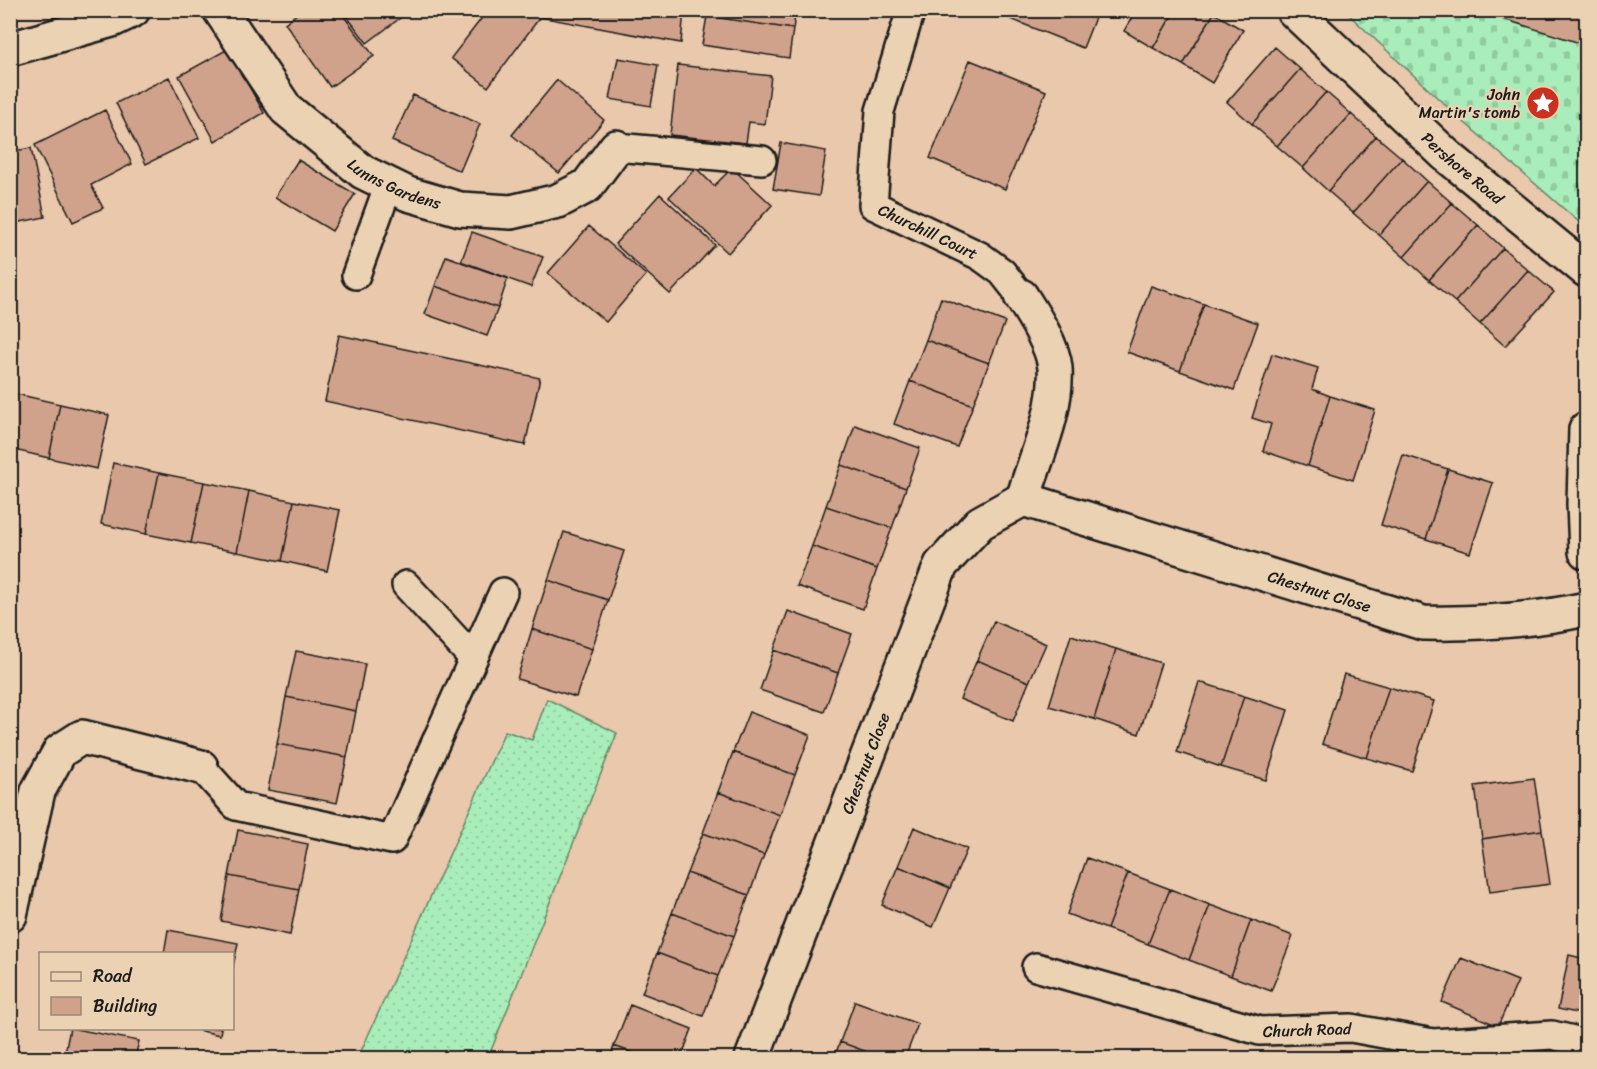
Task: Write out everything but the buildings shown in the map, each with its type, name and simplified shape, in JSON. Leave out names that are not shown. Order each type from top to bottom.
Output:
[{"type":"street","points":[[10,49],[112,20],[133,10]]},
{"type":"street","name":"Lunns Gardens","points":[[219,10],[286,110],[363,172],[408,194],[460,208],[511,212],[558,201],[587,186],[616,147]]},
{"type":"street","name":"Pershore Road","points":[[1293,10],[1446,155],[1587,270]]},
{"type":"street","points":[[1022,296],[1040,326],[1055,366],[1050,411],[1023,499]]},
{"type":"street","points":[[1587,429],[1584,504],[1587,552]]},
{"type":"street","name":"Chestnut Close","points":[[752,1059],[941,565],[980,523],[1023,499],[1423,624],[1545,618],[1587,609]]},
{"type":"street","points":[[10,915],[38,791],[60,751],[82,737],[201,767]]},
{"type":"lane","name":"Churchill Court","points":[[911,10],[880,111],[873,205],[980,256],[1002,272],[1022,296]]},
{"type":"lane","points":[[616,147],[762,160]]},
{"type":"lane","points":[[356,275],[389,184]]},
{"type":"lane","points":[[406,585],[473,658]]},
{"type":"lane","points":[[201,767],[236,806],[392,840],[503,592]]},
{"type":"lane","name":"Church Road","points":[[1036,967],[1260,1031],[1351,1028],[1433,1043],[1552,1035],[1587,1043]]},
{"type":"green space","points":[[1345,11],[1586,11],[1586,228],[1457,116]]},
{"type":"green space","points":[[547,699],[617,733],[488,1058],[358,1058],[505,731],[532,740]]},
{"type":"place","name":"John Martin's tomb","points":[[1543,103]]}]
